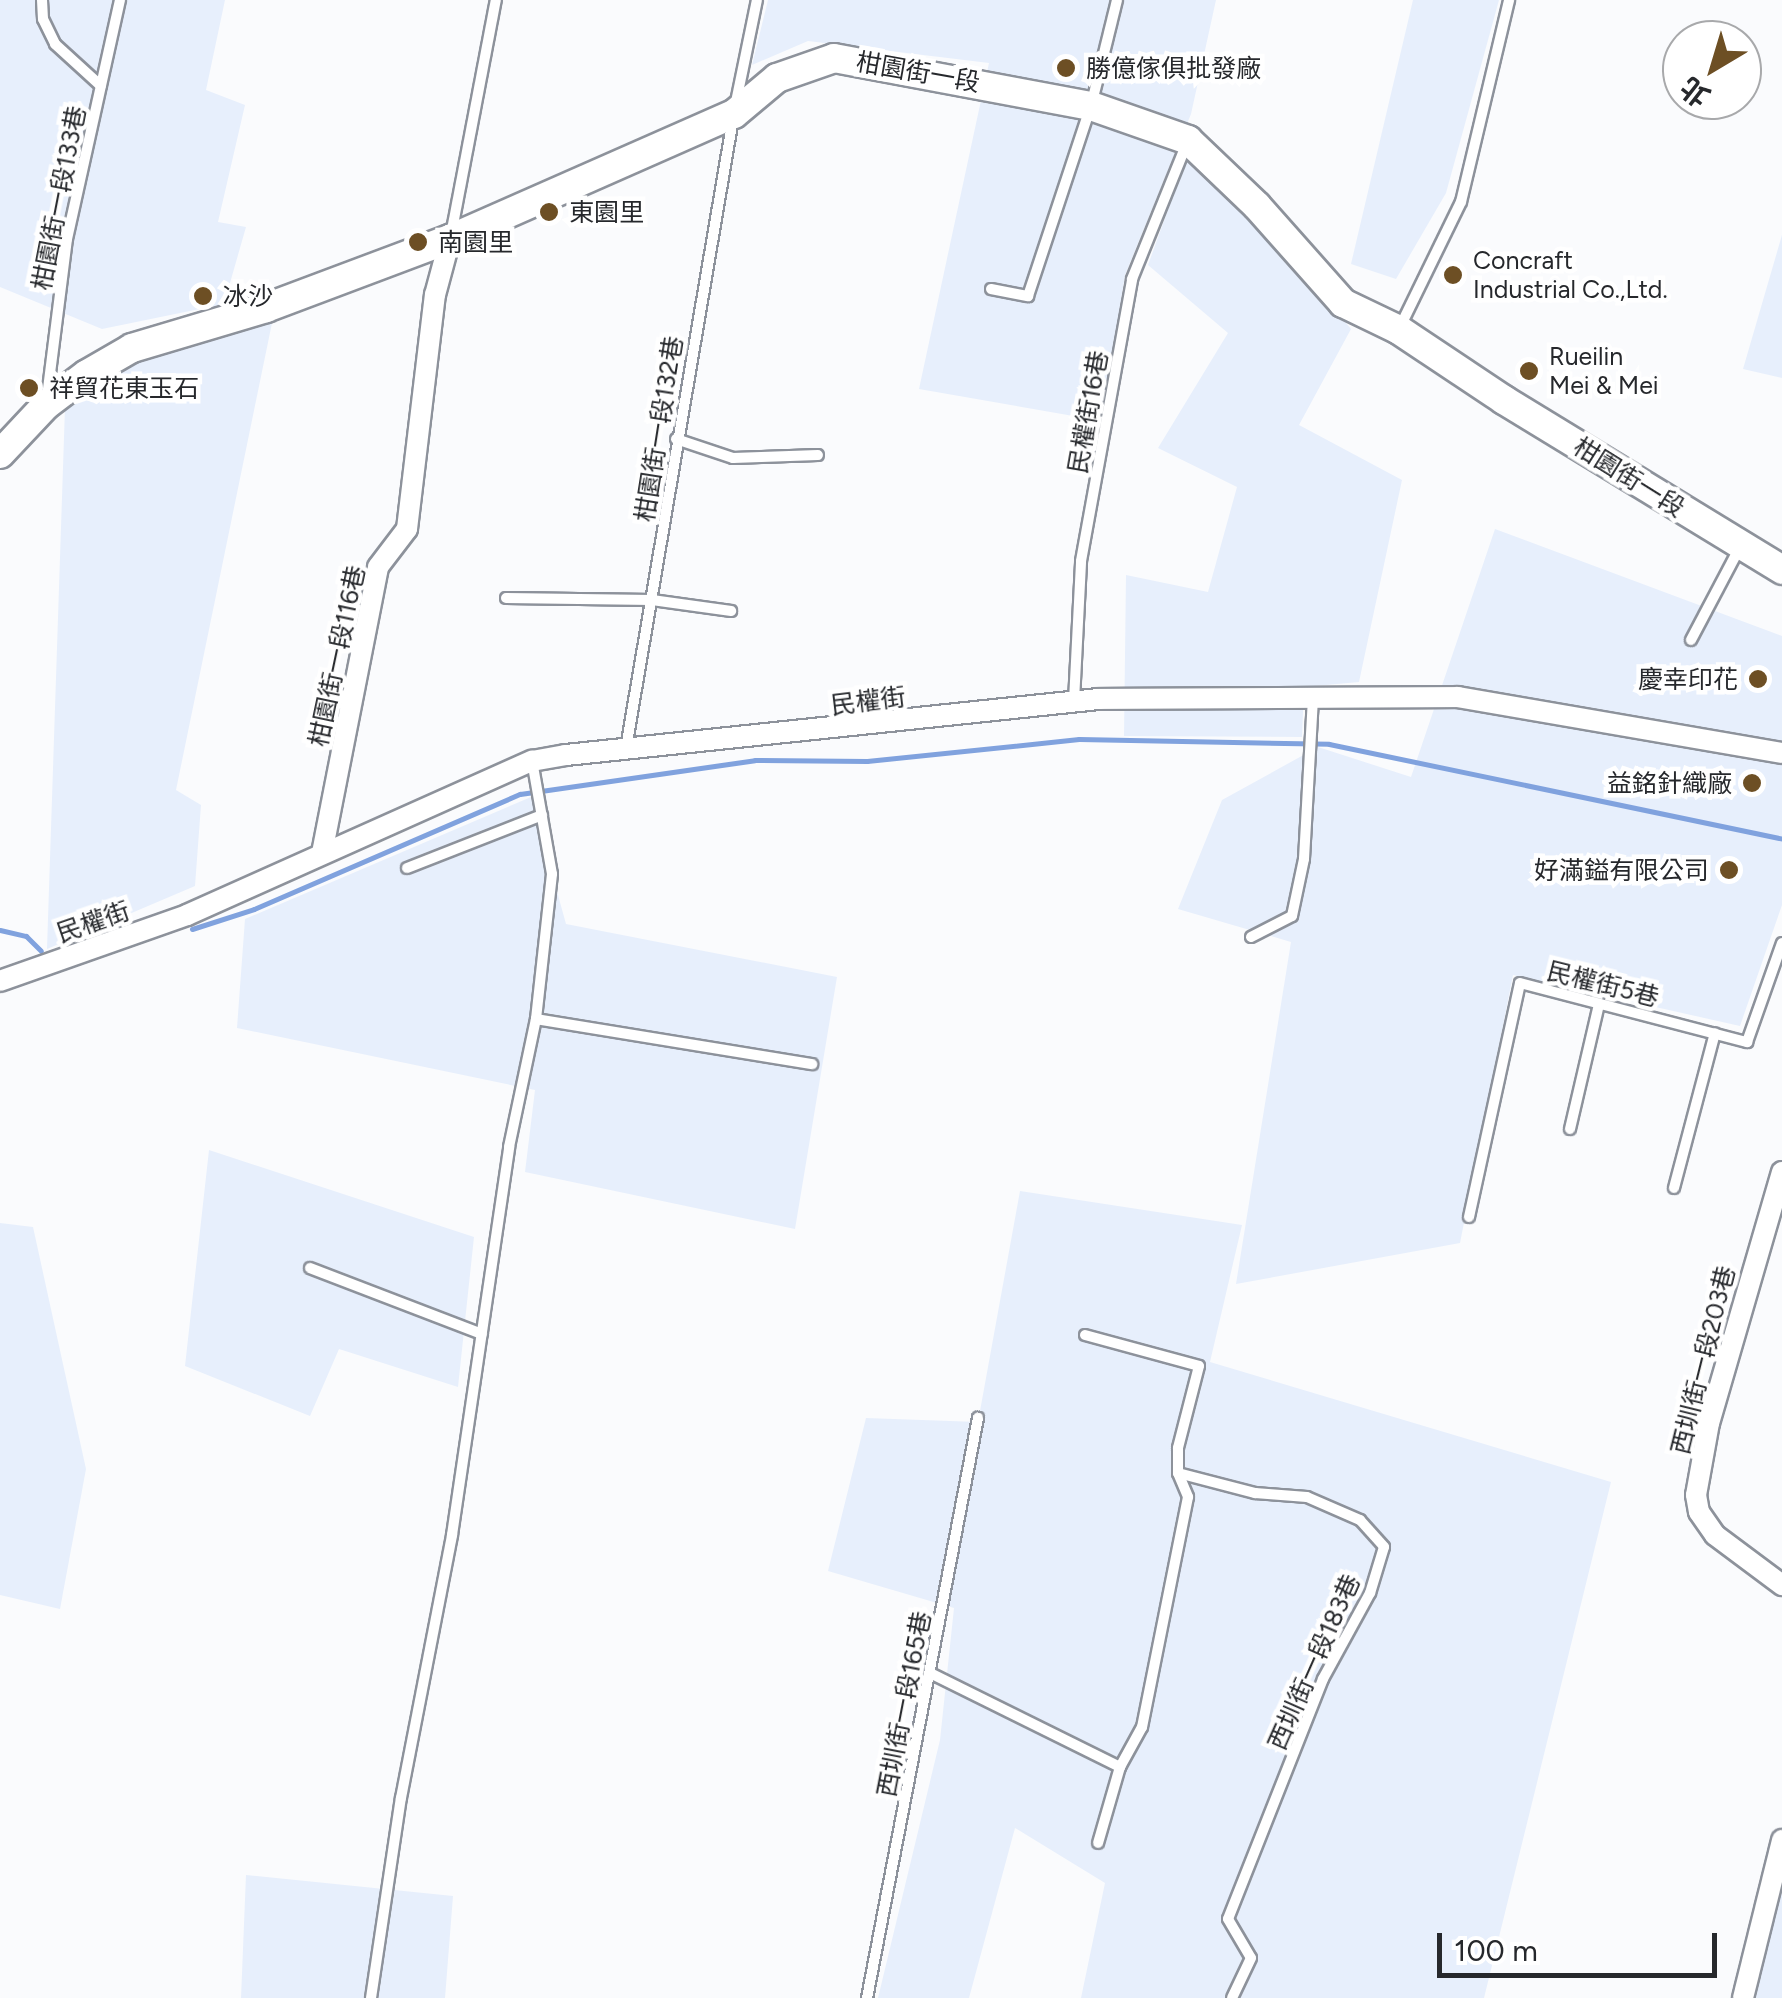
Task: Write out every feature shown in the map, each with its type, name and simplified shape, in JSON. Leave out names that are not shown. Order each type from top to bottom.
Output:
[{"type":"street","name":"柑園街一段","points":[[0,454],[46,405],[86,374],[132,348],[266,308],[450,239],[734,114],[777,78],[834,58],[1091,106],[1188,140],[1257,206],[1344,303],[1399,330],[1782,570]]},
{"type":"street","name":"柑園街一段116巷","points":[[322,853],[378,567],[407,529],[435,295],[450,239]]},
{"type":"street","name":"民權街","points":[[0,981],[187,915],[532,761],[1074,702],[1458,697],[1782,753]]},
{"type":"street","name":"西圳街一段203巷","points":[[1782,1172],[1710,1424],[1696,1494],[1700,1512],[1715,1534],[1782,1585]]},
{"type":"street","points":[[1743,1998],[1782,1840]]},
{"type":"lane","points":[[42,0],[43,19],[55,44],[101,86]]},
{"type":"lane","name":"柑園街一段133巷","points":[[46,405],[66,239],[120,0]]},
{"type":"lane","points":[[450,239],[496,0]]},
{"type":"lane","name":"柑園街一段132巷","points":[[626,750],[676,439],[757,0]]},
{"type":"lane","points":[[991,289],[1028,296],[1091,106],[1117,0]]},
{"type":"lane","points":[[1399,330],[1462,202],[1509,0]]},
{"type":"lane","name":"民權街16巷","points":[[1074,702],[1081,561],[1132,278],[1188,140]]},
{"type":"lane","points":[[676,439],[733,458],[818,456]]},
{"type":"lane","points":[[1691,640],[1740,546]]},
{"type":"lane","points":[[506,598],[652,600],[731,611]]},
{"type":"lane","points":[[1251,937],[1292,916],[1304,859],[1313,700]]},
{"type":"lane","points":[[371,1998],[401,1798],[452,1535],[509,1147],[536,1018],[552,874],[532,761]]},
{"type":"lane","points":[[407,868],[542,815]]},
{"type":"lane","name":"民權街5巷","points":[[1469,1217],[1520,984],[1747,1042],[1782,942]]},
{"type":"lane","points":[[1570,1129],[1600,1004]]},
{"type":"lane","points":[[536,1018],[812,1064]]},
{"type":"lane","points":[[1674,1188],[1715,1033]]},
{"type":"lane","points":[[310,1268],[482,1334]]},
{"type":"lane","points":[[1085,1336],[1199,1366],[1178,1448],[1178,1473],[1188,1497],[1142,1726],[1120,1767],[1098,1843]]},
{"type":"lane","name":"西圳街一段165巷","points":[[867,1998],[978,1418]]},
{"type":"lane","name":"西圳街一段183巷","points":[[1178,1473],[1255,1493],[1308,1497],[1360,1520],[1384,1547],[1370,1593],[1323,1678],[1228,1918],[1251,1958],[1232,1998]]},
{"type":"lane","points":[[930,1673],[1120,1767]]},
{"type":"shaded area","points":[[0,0],[225,0],[206,90],[245,105],[218,222],[246,227],[224,304],[102,329],[0,287]]},
{"type":"shaded area","points":[[768,0],[1216,0],[1191,114],[1125,275],[1102,421],[919,389],[989,63],[808,41],[752,65]]},
{"type":"shaded area","points":[[1413,0],[1499,0],[1446,193],[1396,279],[1351,264]]},
{"type":"shaded area","points":[[1190,149],[1259,217],[1351,329],[1299,425],[1402,480],[1359,682],[1304,687],[1302,737],[1124,736],[1126,575],[1208,592],[1237,487],[1158,448],[1228,333],[1148,265]]},
{"type":"shaded area","points":[[1782,235],[1782,378],[1743,369]]},
{"type":"shaded area","points":[[272,323],[176,790],[201,805],[195,886],[47,949],[65,407],[143,358]]},
{"type":"shaded area","points":[[1495,529],[1782,636],[1782,905],[1740,1026],[1513,975],[1460,1243],[1236,1284],[1291,942],[1178,909],[1222,800],[1318,747],[1411,777]]},
{"type":"shaded area","points":[[531,797],[566,924],[837,977],[795,1229],[525,1172],[535,1090],[237,1028],[245,919]]},
{"type":"shaded area","points":[[209,1150],[474,1237],[458,1387],[339,1349],[310,1416],[185,1366]]},
{"type":"shaded area","points":[[1020,1191],[1242,1225],[1210,1362],[1611,1482],[1484,1998],[1081,1998],[1105,1883],[1015,1828],[969,1998],[878,1998],[940,1740],[954,1608],[828,1571],[866,1418],[978,1422]]},
{"type":"shaded area","points":[[0,1223],[33,1227],[86,1469],[60,1609],[0,1595]]},
{"type":"shaded area","points":[[246,1875],[453,1896],[445,1998],[241,1998]]},
{"type":"shaded area","points":[[1782,1885],[1782,1998],[1751,1998]]},
{"type":"waterway","points":[[192,929],[254,909],[520,794],[755,760],[867,761],[1079,739],[1329,744],[1782,839]]},
{"type":"waterway","points":[[0,930],[26,936],[41,951]]},
{"type":"place","name":"勝億傢俱批發廠","points":[[1066,68]]},
{"type":"place","name":"東園里","points":[[549,212]]},
{"type":"place","name":"南園里","points":[[418,242]]},
{"type":"place","name":"Concraft Industrial Co.,Ltd.","points":[[1453,275]]},
{"type":"place","name":"冰沙","points":[[203,296]]},
{"type":"place","name":"Rueilin Mei & Mei","points":[[1529,371]]},
{"type":"place","name":"祥貿花東玉石","points":[[29,388]]},
{"type":"place","name":"慶幸印花","points":[[1758,679]]},
{"type":"place","name":"益銘針織廠","points":[[1752,783]]},
{"type":"place","name":"好滿鎰有限公司","points":[[1729,870]]}]
